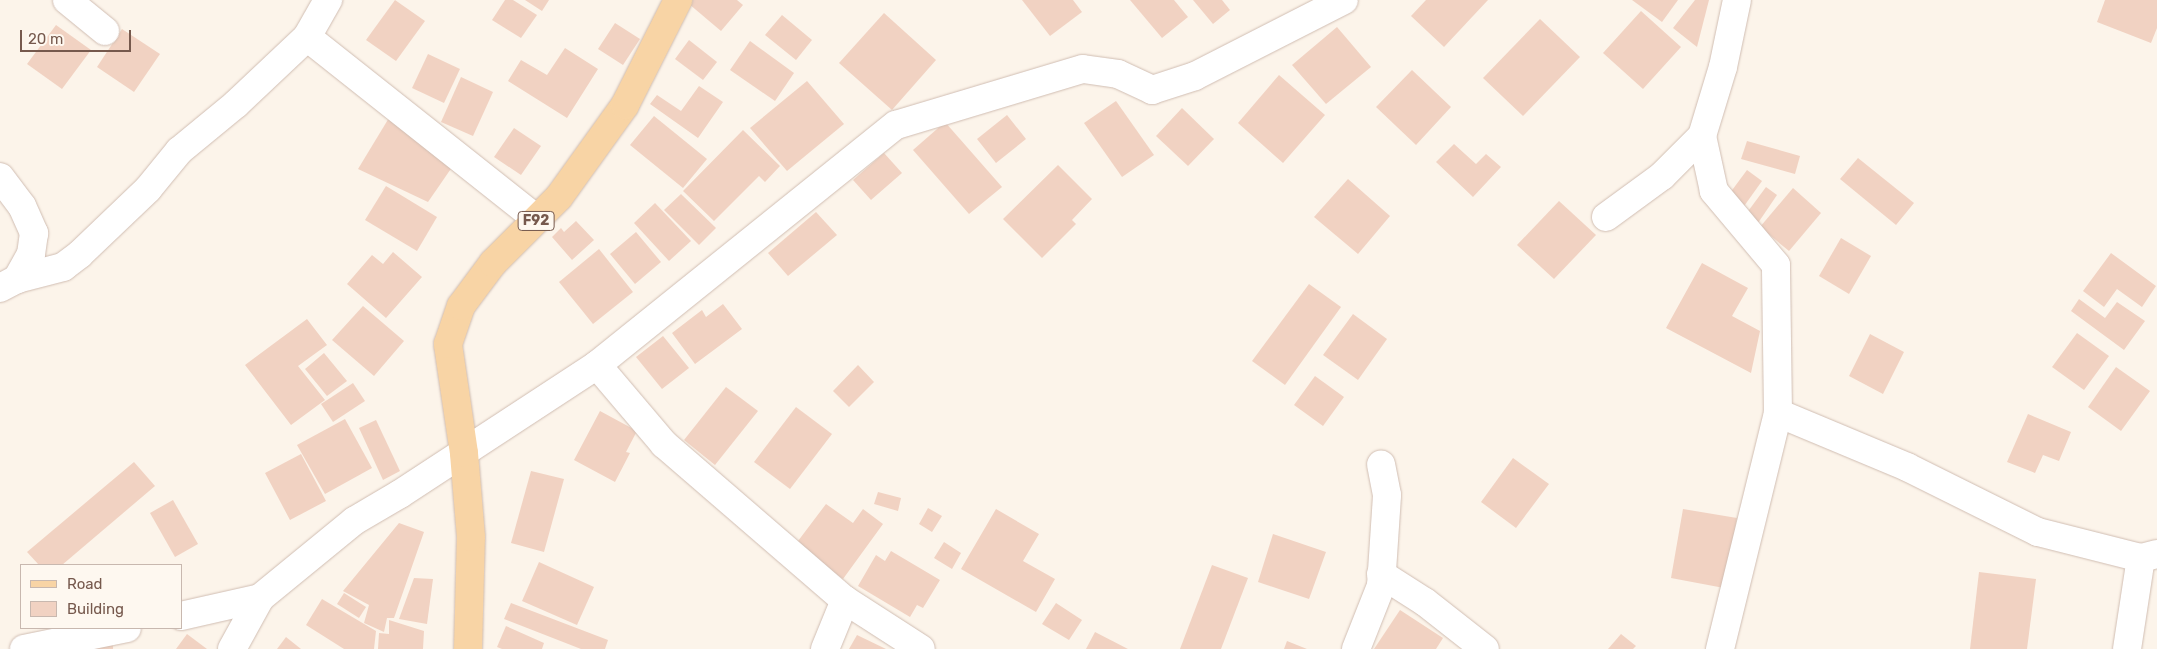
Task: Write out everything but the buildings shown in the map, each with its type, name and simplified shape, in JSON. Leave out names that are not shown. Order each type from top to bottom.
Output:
[{"type":"main road","name":"F92","points":[[468,649],[471,538],[464,453],[448,344],[461,306],[493,263],[559,197],[625,105],[678,0]]},
{"type":"street","points":[[67,0],[105,31]]},
{"type":"street","points":[[9,284],[63,267],[80,254],[148,188],[179,151],[236,104],[307,37],[328,0]]},
{"type":"street","points":[[232,649],[260,598],[354,521],[464,453],[597,365],[896,125],[1083,69],[1118,74],[1152,90],[1195,76],[1344,0]]},
{"type":"street","points":[[1606,217],[1662,176],[1702,136],[1723,67],[1737,0]]},
{"type":"street","points":[[307,37],[537,219]]},
{"type":"street","points":[[1702,136],[1714,191],[1776,265],[1778,413],[1720,649]]},
{"type":"street","points":[[0,177],[22,206],[34,232],[30,254],[9,284]]},
{"type":"street","points":[[597,365],[664,444],[844,600],[921,649]]},
{"type":"street","points":[[1778,413],[1907,467],[2038,532],[2149,556],[2127,649]]},
{"type":"street","points":[[1356,649],[1378,595],[1381,574],[1387,495],[1381,465]]},
{"type":"street","points":[[1381,574],[1425,602],[1485,649]]},
{"type":"street","points":[[182,616],[260,598]]},
{"type":"street","points":[[825,649],[844,600]]},
{"type":"street","points":[[24,649],[122,629]]}]
